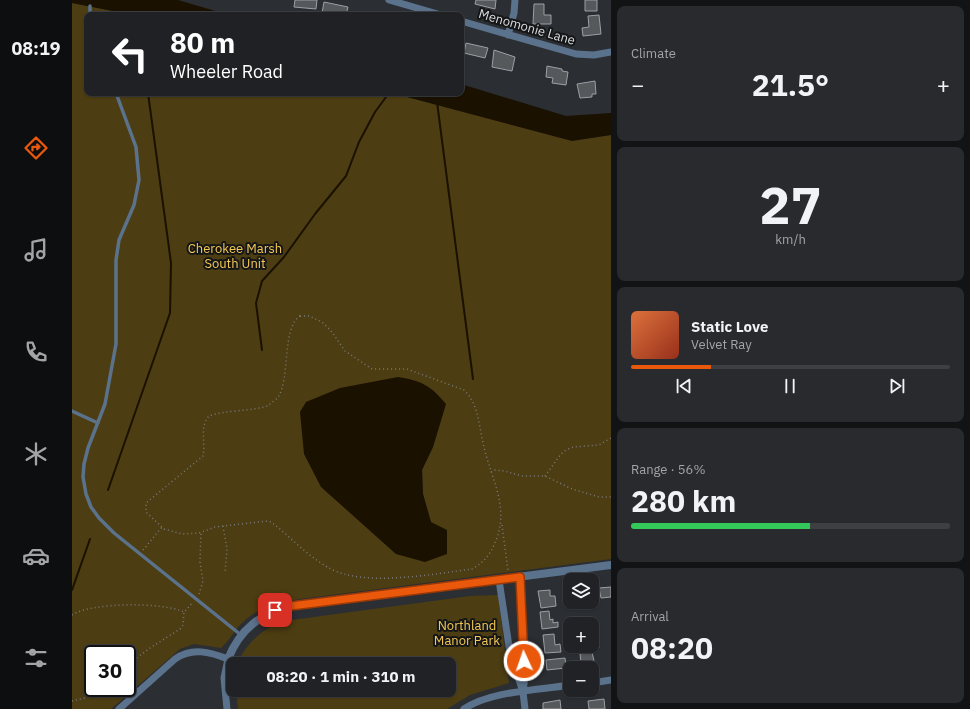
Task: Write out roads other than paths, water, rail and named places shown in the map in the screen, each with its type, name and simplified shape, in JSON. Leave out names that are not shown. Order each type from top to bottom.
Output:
[{"type":"street","points":[[389,0],[431,12]]},
{"type":"street","points":[[508,35],[514,13],[515,0]]},
{"type":"street","name":"Menomonie Lane","points":[[464,22],[576,54],[594,55],[611,52]]},
{"type":"street","points":[[229,657],[241,635],[262,616],[275,610],[291,606],[611,565]]},
{"type":"street","points":[[520,577],[525,675],[523,692]]},
{"type":"street","points":[[499,580],[510,653],[523,692],[525,709]]},
{"type":"street","points":[[119,709],[181,655],[199,651],[226,658]]},
{"type":"street","points":[[226,668],[224,678],[226,694]]},
{"type":"street","points":[[599,681],[611,680]]},
{"type":"street","points":[[464,709],[490,698],[563,687]]},
{"type":"street","points":[[226,697],[228,709]]},
{"type":"lane","points":[[90,6],[90,12]]},
{"type":"lane","points":[[117,96],[136,147],[139,180],[134,205],[118,240],[116,260],[118,307],[116,344],[104,404],[84,464],[86,494],[98,518],[140,554],[241,635]]},
{"type":"lane","points":[[72,411],[98,424]]},
{"type":"waterway","points":[[108,490],[170,313],[171,263],[148,96]]},
{"type":"waterway","points":[[262,350],[256,303],[262,281],[284,257],[315,214],[346,176],[359,142],[375,112],[387,96]]},
{"type":"waterway","points":[[437,102],[473,379]]},
{"type":"waterway","points":[[72,590],[90,539]]},
{"type":"park label","name":"Cherokee Marsh South Unit","points":[[235,256]]},
{"type":"park label","name":"Northland Manor Park","points":[[467,632]]}]
